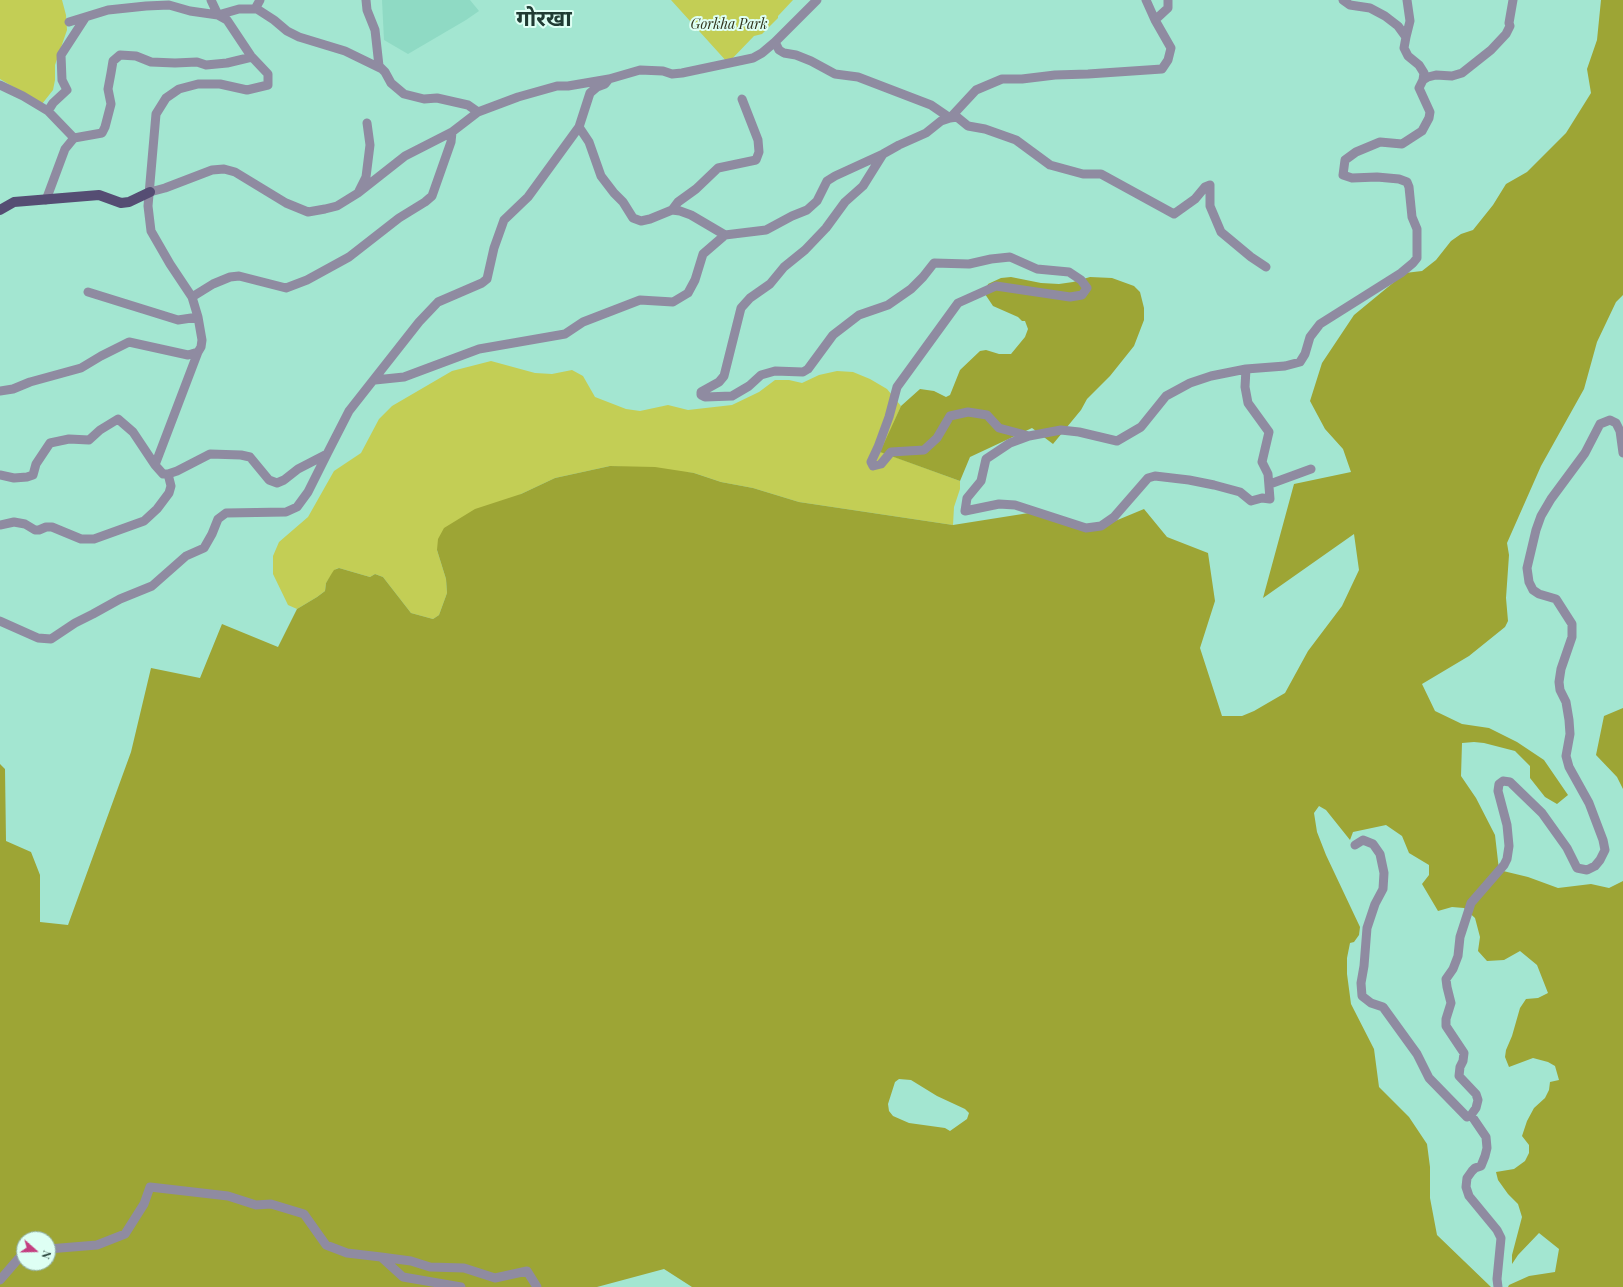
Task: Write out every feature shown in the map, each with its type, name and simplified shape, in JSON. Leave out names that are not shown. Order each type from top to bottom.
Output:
[{"type":"main road","points":[[0,210],[14,202],[99,195],[121,203],[129,202],[150,192]]},
{"type":"street","points":[[155,465],[198,352],[201,348],[202,340],[198,317],[192,297],[170,264],[151,231],[148,206],[156,114],[166,98],[179,88],[198,84],[220,84],[247,90],[268,84],[268,74],[252,57],[226,20],[218,15],[211,0]]},
{"type":"street","points":[[255,10],[260,0]]},
{"type":"street","points":[[366,0],[367,10],[375,30],[378,60],[382,69],[392,83],[404,94],[424,99],[437,98],[468,105],[478,112]]},
{"type":"street","points":[[150,192],[165,188],[212,170],[224,169],[235,172],[286,203],[308,212],[337,206],[358,193],[405,156],[452,132],[478,112],[518,97],[557,86],[568,86],[609,79],[640,70],[663,71],[672,74],[692,72],[753,58],[762,53],[775,42],[817,0]]},
{"type":"street","points":[[950,118],[976,90],[1002,79],[1162,69],[1168,60],[1171,48],[1155,20],[1146,0]]},
{"type":"street","points":[[1155,20],[1168,8],[1168,0]]},
{"type":"street","points":[[1343,0],[1350,5],[1370,8],[1385,16],[1398,26],[1406,37]]},
{"type":"street","points":[[1246,369],[1245,387],[1248,403],[1269,432],[1262,462],[1268,474],[1270,499],[1262,498],[1251,501],[1240,492],[1214,485],[1155,476],[1148,478],[1114,517],[1101,526],[1086,528],[1015,504],[999,504],[965,511],[967,498],[981,481],[986,459],[1010,443],[1029,436],[1061,430],[1079,432],[1117,441],[1141,427],[1166,396],[1190,383],[1211,376],[1246,369],[1284,366],[1300,362],[1305,354],[1310,337],[1320,324],[1401,273],[1417,258],[1417,229],[1412,217],[1409,187],[1407,182],[1368,176],[1352,178],[1343,175],[1345,160],[1356,152],[1380,142],[1402,144],[1422,131],[1429,118],[1430,112],[1419,88],[1423,80],[1424,73],[1419,65],[1408,56],[1404,48],[1410,21],[1407,0]]},
{"type":"street","points":[[1423,80],[1436,75],[1452,76],[1462,73],[1491,50],[1506,34],[1510,26],[1509,23],[1513,0]]},
{"type":"street","points":[[69,22],[108,10],[146,6],[168,5],[190,11],[218,15],[239,10],[255,10],[274,20],[293,34],[346,51],[382,69]]},
{"type":"street","points":[[50,107],[67,90],[62,80],[61,55],[85,18]]},
{"type":"street","points":[[775,42],[779,50],[784,53],[796,55],[834,74],[858,77],[931,105],[950,118]]},
{"type":"street","points":[[46,200],[65,149],[74,138],[102,133],[111,104],[108,89],[113,61],[120,55],[136,56],[151,62],[197,62],[206,65],[227,63],[252,57]]},
{"type":"street","points":[[0,621],[38,638],[51,639],[75,623],[120,599],[152,586],[186,556],[204,548],[218,519],[226,513],[286,512],[297,506],[308,492],[349,411],[375,380],[405,340],[438,302],[482,283],[487,279],[494,248],[504,220],[528,197],[579,127],[590,93],[597,87],[605,84],[609,79]]},
{"type":"street","points":[[0,85],[50,107],[74,138]]},
{"type":"street","points":[[672,210],[678,202],[696,189],[718,168],[756,160],[759,152],[758,140],[742,99]]},
{"type":"street","points":[[375,380],[404,377],[479,349],[565,334],[583,322],[640,300],[673,302],[688,293],[695,280],[703,254],[725,235],[766,230],[807,210],[817,201],[827,181],[926,133],[941,121],[957,117],[968,126],[985,129],[1016,140],[1050,165],[1083,174],[1101,174],[1174,214],[1195,199],[1205,187],[1210,185],[1210,206],[1221,232],[1251,257],[1266,267]]},
{"type":"street","points":[[358,193],[366,177],[370,145],[367,123]]},
{"type":"street","points":[[579,127],[589,142],[601,176],[623,202],[633,218],[642,221],[672,210],[680,211],[725,235]]},
{"type":"street","points":[[192,297],[213,284],[230,277],[239,276],[286,288],[307,280],[349,257],[399,218],[432,196],[451,142],[452,132]]},
{"type":"street","points":[[883,154],[863,186],[845,202],[826,228],[805,250],[784,267],[770,284],[750,298],[742,308],[724,376],[719,382],[701,392],[701,395],[705,397],[732,396],[749,386],[761,375],[775,371],[803,372],[808,369],[833,335],[859,315],[888,305],[911,289],[924,277],[934,263],[969,264],[991,259],[1010,257],[1037,269],[1069,272],[1081,280],[1087,288],[1082,295],[1070,297],[996,286],[958,303],[897,387],[889,418],[871,462],[873,466],[881,464],[891,452],[924,450],[937,438],[950,416],[968,412],[986,416],[999,428],[1029,436]]},
{"type":"street","points":[[88,292],[178,320],[198,317]]},
{"type":"street","points":[[0,391],[13,389],[30,382],[81,368],[129,342],[188,355],[198,352]]},
{"type":"street","points":[[0,474],[14,478],[33,475],[36,464],[50,443],[69,439],[89,440],[118,418],[133,432],[155,465],[163,474],[168,474],[210,454],[241,455],[250,457],[269,480],[277,483],[284,480],[298,469],[327,454]]},
{"type":"street","points":[[1355,845],[1363,840],[1373,844],[1380,854],[1384,873],[1383,889],[1375,904],[1367,928],[1361,983],[1362,996],[1371,1003],[1383,1007],[1417,1054],[1436,1086],[1466,1117],[1471,1115],[1476,1108],[1478,1100],[1476,1094],[1459,1076],[1464,1053],[1446,1026],[1446,1019],[1451,1003],[1446,980],[1453,969],[1458,956],[1462,927],[1470,903],[1504,865],[1507,859],[1509,846],[1507,825],[1498,791],[1499,784],[1504,781],[1510,782],[1542,813],[1567,848],[1577,868],[1587,870],[1595,866],[1600,860],[1604,850],[1603,840],[1589,802],[1569,766],[1566,756],[1570,734],[1569,720],[1566,702],[1560,690],[1559,682],[1562,664],[1572,637],[1572,624],[1556,599],[1539,594],[1533,590],[1529,582],[1527,568],[1536,530],[1542,516],[1551,499],[1585,453],[1600,424],[1610,420],[1616,423],[1620,431],[1623,453]]},
{"type":"street","points":[[1270,484],[1311,469]]},
{"type":"street","points":[[0,525],[14,522],[40,530],[46,527],[52,527],[81,539],[94,539],[144,521],[157,509],[169,492],[171,486],[168,474]]},
{"type":"street","points":[[1471,1115],[1486,1137],[1487,1148],[1481,1166],[1475,1168],[1467,1178],[1466,1187],[1469,1196],[1497,1230],[1501,1238],[1497,1279],[1498,1287]]},
{"type":"street","points":[[56,1249],[97,1246],[125,1234],[144,1204],[150,1187],[228,1196],[256,1205],[271,1204],[304,1214],[326,1245],[347,1253],[411,1261],[430,1267],[464,1268],[495,1278],[527,1271],[538,1287]]},
{"type":"street","points":[[381,1257],[403,1277],[461,1287]]},
{"type":"street","points":[[0,1280],[16,1261]]},
{"type":"shaded area","points":[[382,0],[470,0],[479,11],[408,54],[384,40]]},
{"type":"green space","points":[[0,0],[62,0],[66,15],[67,30],[55,65],[53,90],[42,104],[0,79]]},
{"type":"green space","name":"Gorkha Park","points":[[671,0],[793,0],[762,34],[754,36],[728,63]]},
{"type":"green space","points":[[1601,0],[1623,0],[1623,295],[1616,302],[1597,342],[1584,389],[1541,466],[1507,543],[1509,555],[1506,598],[1508,621],[1505,627],[1469,656],[1422,684],[1435,711],[1462,724],[1489,728],[1517,742],[1544,760],[1568,795],[1557,804],[1545,797],[1530,778],[1530,766],[1515,751],[1484,743],[1462,743],[1461,776],[1476,798],[1495,835],[1499,870],[1528,877],[1558,888],[1591,884],[1609,888],[1623,881],[1623,1287],[1508,1287],[1509,1285],[1529,1276],[1555,1272],[1559,1249],[1539,1233],[1518,1255],[1512,1264],[1512,1255],[1522,1217],[1518,1204],[1508,1194],[1498,1180],[1496,1172],[1514,1169],[1525,1161],[1529,1153],[1529,1145],[1522,1136],[1527,1121],[1534,1108],[1545,1098],[1549,1090],[1550,1082],[1559,1080],[1555,1066],[1548,1062],[1533,1058],[1509,1067],[1505,1057],[1520,1008],[1526,999],[1538,998],[1548,993],[1537,965],[1520,951],[1504,960],[1487,961],[1478,951],[1480,937],[1475,918],[1464,908],[1452,907],[1438,911],[1422,884],[1429,875],[1429,865],[1409,853],[1402,836],[1386,825],[1353,832],[1350,840],[1326,810],[1319,806],[1314,813],[1317,832],[1326,855],[1360,927],[1359,935],[1354,942],[1350,943],[1347,958],[1347,974],[1351,1004],[1374,1049],[1379,1087],[1409,1117],[1427,1144],[1430,1167],[1430,1198],[1437,1235],[1491,1287],[692,1287],[664,1269],[597,1287],[0,1287],[0,764],[5,769],[6,841],[31,852],[40,875],[40,922],[68,925],[131,752],[151,668],[200,678],[222,624],[278,647],[297,609],[325,591],[326,583],[332,573],[334,570],[339,568],[370,577],[375,574],[383,577],[411,613],[433,619],[439,615],[447,593],[446,579],[437,550],[438,539],[444,528],[475,509],[521,494],[555,478],[610,466],[655,467],[694,473],[721,482],[753,488],[799,502],[953,525],[1035,512],[1091,531],[1144,509],[1167,537],[1208,553],[1215,601],[1200,648],[1222,716],[1242,716],[1254,711],[1285,693],[1308,651],[1342,606],[1359,570],[1354,534],[1263,598],[1294,484],[1351,472],[1343,449],[1325,429],[1310,401],[1322,363],[1354,315],[1405,273],[1422,271],[1436,260],[1451,241],[1461,234],[1473,230],[1493,205],[1506,184],[1527,172],[1566,133],[1591,93],[1587,69],[1597,40]],"holes":[[[899,1079],[911,1080],[937,1096],[965,1109],[969,1113],[967,1119],[950,1131],[945,1128],[909,1123],[893,1116],[889,1111],[888,1104],[895,1082]]]},
{"type":"green space","points":[[1011,277],[1041,283],[1059,284],[1090,277],[1112,278],[1134,286],[1140,292],[1144,308],[1144,320],[1134,346],[1110,376],[1087,399],[1081,410],[1053,444],[1032,428],[970,457],[960,481],[880,452],[901,406],[920,389],[934,391],[946,397],[950,395],[960,370],[980,351],[986,350],[999,354],[1011,354],[1025,337],[1028,329],[1025,321],[1022,321],[1018,317],[993,306],[985,294],[988,284],[1001,278]]},
{"type":"green space","points":[[491,361],[535,373],[552,374],[572,370],[583,376],[595,397],[626,409],[640,411],[668,405],[688,410],[732,405],[759,392],[775,380],[789,380],[802,383],[819,375],[837,371],[853,372],[870,379],[887,389],[901,406],[881,452],[960,481],[960,489],[954,507],[953,525],[799,502],[753,488],[721,482],[694,473],[610,466],[555,478],[521,494],[437,550],[446,579],[447,593],[439,615],[433,619],[411,613],[383,577],[375,574],[370,577],[339,568],[336,569],[326,583],[325,591],[317,597],[297,609],[288,605],[273,574],[273,556],[279,542],[308,517],[334,471],[361,453],[379,419],[392,406],[452,371]]},
{"type":"green space","points":[[1623,708],[1623,789],[1617,777],[1596,755],[1604,716]]},
{"type":"district","name":"गोरखा","points":[[544,19]]}]
